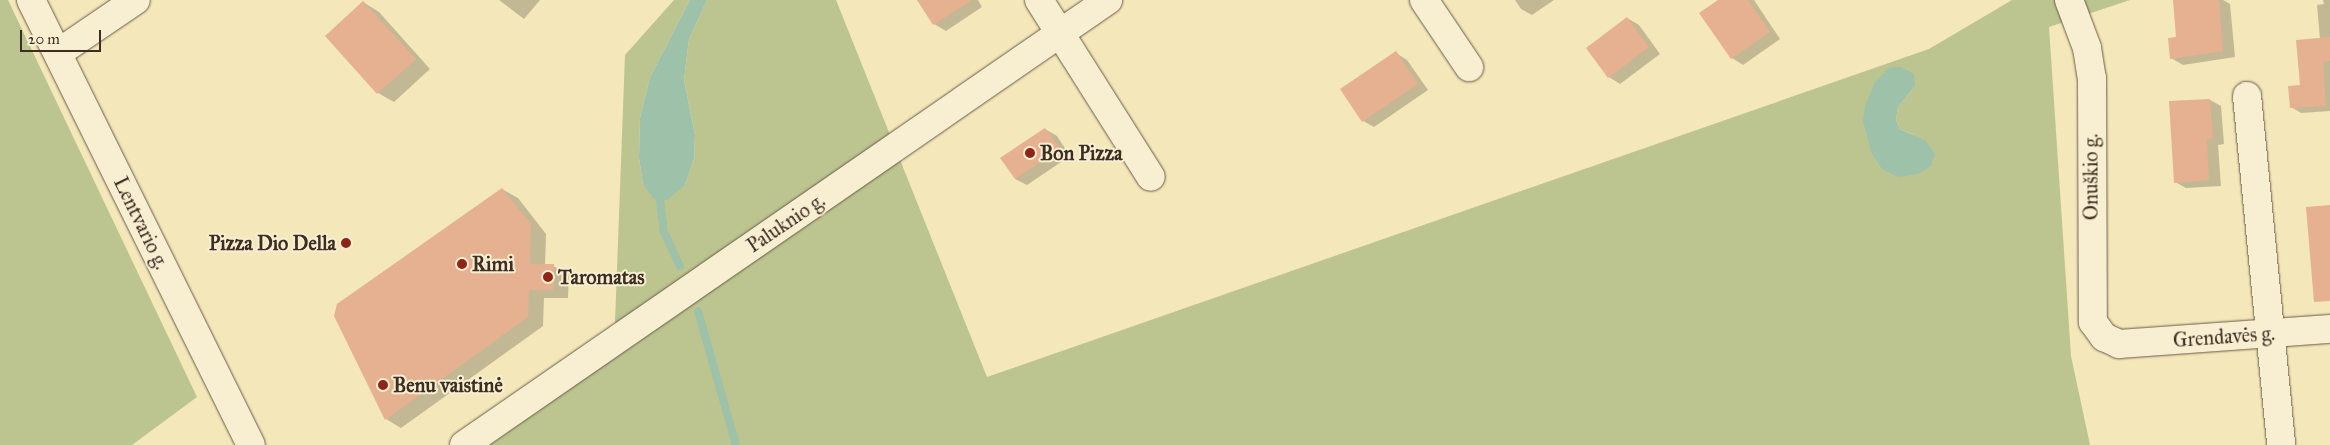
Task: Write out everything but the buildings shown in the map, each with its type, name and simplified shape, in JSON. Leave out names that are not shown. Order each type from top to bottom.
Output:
[{"type":"street","name":"Lentvario g.","points":[[32,0],[251,445]]},
{"type":"street","points":[[58,53],[136,0]]},
{"type":"street","points":[[1039,0],[1151,177]]},
{"type":"street","name":"Paluknio g.","points":[[464,445],[1108,0]]},
{"type":"street","points":[[1424,0],[1469,67]]},
{"type":"street","name":"Onuškio g.","points":[[2069,0],[2087,48],[2092,78],[2093,322],[2104,337],[2119,344]]},
{"type":"street","points":[[2246,96],[2280,445]]},
{"type":"street","name":"Grendavės g.","points":[[2119,344],[2330,329]]},
{"type":"shaded area","points":[[0,0],[8,0],[197,397],[132,445],[0,445]]},
{"type":"shaded area","points":[[674,0],[690,0],[650,77],[640,118],[639,158],[643,184],[685,185],[694,159],[695,135],[684,80],[689,39],[707,0],[836,0],[987,377],[1929,49],[2012,0],[2130,0],[2049,27],[2071,356],[2090,445],[490,445],[630,345],[615,322],[625,55]],"holes":[[[1915,86],[1898,107],[1896,120],[1900,129],[1914,135],[1863,121]]]},
{"type":"shaded area","points":[[690,0],[707,0],[689,39],[684,80],[695,135],[694,159],[685,185],[667,200],[654,199],[643,184],[639,158],[640,118],[650,77]]},
{"type":"shaded area","points":[[1901,67],[1914,74],[1915,86],[1898,107],[1896,120],[1900,129],[1926,141],[1935,154],[1931,166],[1918,174],[1898,177],[1882,169],[1872,154],[1863,121],[1865,106],[1875,82],[1889,68]]},
{"type":"waterway","points":[[660,200],[664,232],[680,266]]},
{"type":"waterway","points":[[698,311],[736,445]]},
{"type":"place","name":"Bon Pizza","points":[[1030,153]]},
{"type":"place","name":"Pizza Dio Della","points":[[346,243]]},
{"type":"place","name":"Rimi","points":[[462,264]]},
{"type":"place","name":"Taromatas","points":[[548,277]]},
{"type":"place","name":"Benu vaistinė","points":[[383,385]]}]
